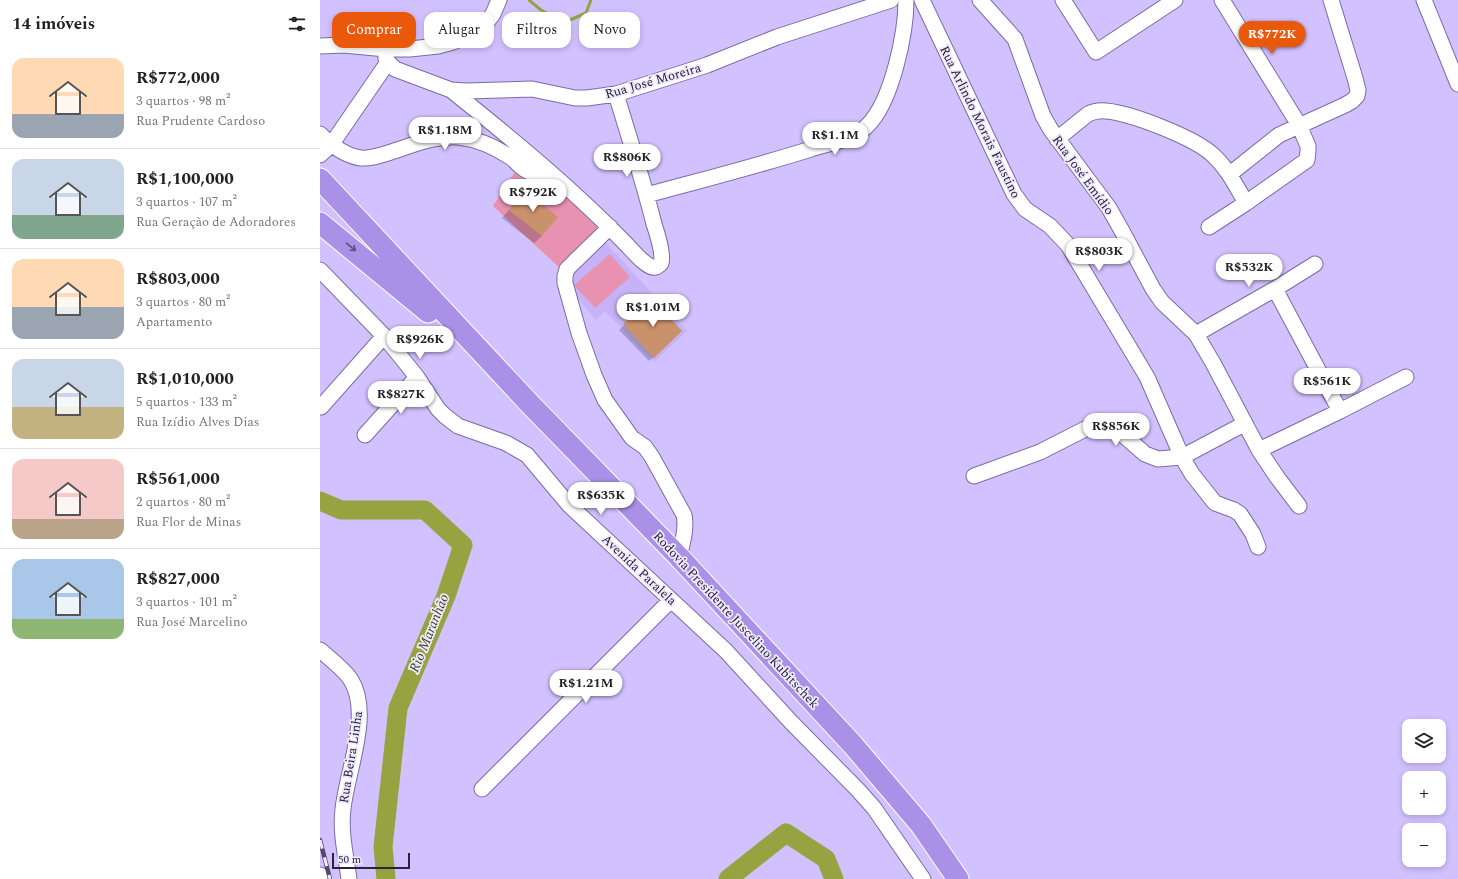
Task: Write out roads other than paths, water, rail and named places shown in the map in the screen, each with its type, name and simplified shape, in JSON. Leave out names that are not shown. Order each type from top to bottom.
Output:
[{"type":"highway","name":"Rodovia Presidente Juscelino Kubitschek","points":[[320,179],[428,296],[679,558],[853,745],[892,789],[921,825],[958,879]]},
{"type":"highway","points":[[320,223],[424,309],[442,320],[458,326]]},
{"type":"street","points":[[320,46],[344,45],[387,56],[438,46],[453,42],[481,30],[493,14],[499,0]]},
{"type":"street","name":"Rua José Moreira","points":[[387,56],[400,72],[451,90],[532,89],[575,98],[582,98],[616,94],[706,65],[851,6],[891,0]]},
{"type":"street","points":[[647,195],[820,146],[850,136],[867,126],[881,106],[892,79],[906,19],[906,0]]},
{"type":"street","name":"Rua Arlindo Morais Faustino","points":[[922,0],[1014,194],[1025,209],[1050,226],[1068,245],[1147,377],[1182,457],[1192,474],[1215,503],[1234,510],[1240,514],[1253,534],[1258,548]]},
{"type":"street","name":"Rua José Emídio","points":[[980,0],[1014,39],[1043,116],[1057,139],[1109,208],[1153,289],[1162,302],[1196,334],[1259,450],[1299,506]]},
{"type":"street","points":[[1063,0],[1096,52],[1175,0]]},
{"type":"street","points":[[1209,227],[1307,160],[1308,151],[1308,146],[1299,125],[1222,0]]},
{"type":"street","points":[[1230,174],[1279,134],[1345,105],[1358,96],[1355,78],[1331,0]]},
{"type":"street","points":[[1424,0],[1458,84]]},
{"type":"street","points":[[326,150],[387,56]]},
{"type":"street","points":[[451,90],[564,184],[610,227],[646,264],[652,267],[658,266],[661,263],[660,250],[647,195],[616,94]]},
{"type":"street","points":[[1057,139],[1088,114],[1099,111],[1114,112],[1135,118],[1189,139],[1210,152],[1230,174],[1246,203]]},
{"type":"street","points":[[320,134],[326,150]]},
{"type":"street","points":[[326,150],[364,158],[382,155],[427,140],[459,137],[470,139],[489,146],[510,157],[524,169],[564,184]]},
{"type":"street","points":[[610,227],[567,269],[565,283],[579,333],[600,389],[632,438],[644,447],[652,457],[684,515],[685,534],[679,558]]},
{"type":"street","points":[[1196,334],[1275,289],[1315,264]]},
{"type":"street","name":"Avenida Paralela","points":[[320,270],[384,336],[417,377],[438,408],[450,421],[466,429],[506,443],[527,455],[569,505],[726,651],[790,722],[874,808],[923,879]]},
{"type":"street","points":[[1275,289],[1340,411]]},
{"type":"street","points":[[322,402],[384,336]]},
{"type":"street","points":[[364,435],[417,377]]},
{"type":"street","points":[[1259,450],[1406,377]]},
{"type":"street","points":[[974,476],[1040,452],[1091,426],[1101,423],[1112,426],[1138,449],[1151,457],[1164,460],[1182,457],[1244,424]]},
{"type":"street","points":[[482,789],[671,600]]},
{"type":"street","name":"Rua Beira Linha","points":[[320,650],[350,678],[356,689],[359,706],[360,718],[342,810],[344,842],[349,879]]},
{"type":"street","points":[[320,875],[321,879]]},
{"type":"waterway","points":[[529,0],[541,10],[563,23],[586,13],[591,0]]},
{"type":"waterway","name":"Rio Maranhão","points":[[320,501],[341,510],[425,510],[463,545],[446,596],[398,708],[383,847],[386,879]]},
{"type":"waterway","name":"Rio Maranhão","points":[[728,879],[786,833],[826,859],[834,879]]},
{"type":"railway","points":[[320,840],[330,879]]}]
